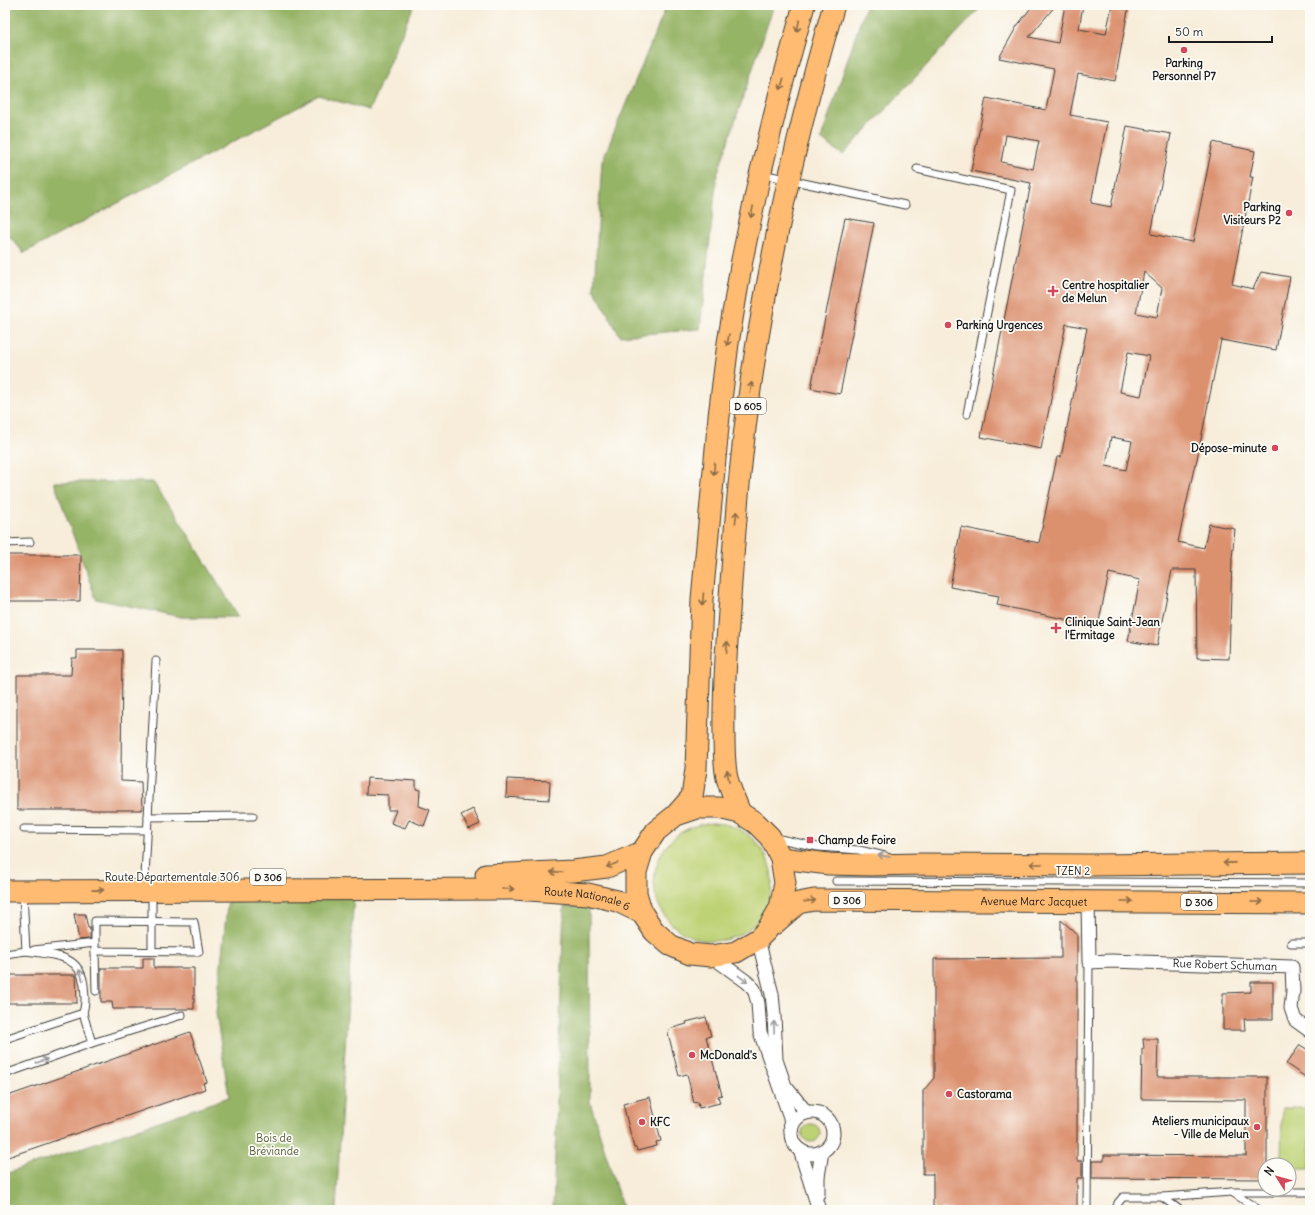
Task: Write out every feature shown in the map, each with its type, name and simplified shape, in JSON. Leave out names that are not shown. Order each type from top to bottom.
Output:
[{"type":"main road","name":"D 605","points":[[676,815],[692,797],[696,769],[702,599],[719,416],[728,343],[742,260],[760,174],[780,92],[804,5]]},
{"type":"main road","name":"D 605","points":[[740,813],[727,778],[723,703],[734,534],[744,439],[756,344],[771,262],[788,181],[820,53],[834,5]]},
{"type":"main road","points":[[642,913],[636,893],[636,872],[642,852],[656,830],[676,815],[697,808],[719,808],[740,813],[756,823],[770,837],[781,858],[785,883],[780,908],[763,934]]},
{"type":"main road","name":"Route Nationale 6","points":[[531,881],[581,870],[607,867],[642,852]]},
{"type":"main road","points":[[781,858],[829,864],[870,865],[1310,863]]},
{"type":"main road","name":"Route Départementale 306","points":[[5,876],[149,883]]},
{"type":"main road","name":"Route Départementale 306","points":[[14,890],[60,891],[149,883],[482,876],[531,881]]},
{"type":"main road","name":"Route Nationale 6","points":[[531,881],[617,901],[642,913]]},
{"type":"main road","name":"Avenue Marc Jacquet","points":[[642,913],[654,931],[670,945],[690,954],[711,956],[736,952],[763,934],[798,903],[814,900],[1310,903]]},
{"type":"street","points":[[1088,901],[1089,962]]},
{"type":"street","points":[[763,934],[772,994],[776,1060],[785,1086],[807,1113]]},
{"type":"street","points":[[711,956],[748,982],[754,989],[758,1002],[760,1032],[790,1117],[793,1142],[800,1150],[819,1210]]},
{"type":"street","name":"Rue Robert Schuman","points":[[1089,962],[1292,967],[1293,991],[1291,1008],[1295,1020],[1309,1030]]},
{"type":"street","points":[[791,1131],[796,1119],[807,1113],[814,1112],[820,1114],[826,1118],[830,1124],[832,1137],[830,1143],[822,1151],[813,1154],[800,1150]]},
{"type":"street","points":[[819,1210],[818,1184],[822,1151]]},
{"type":"lane","points":[[917,169],[1011,190],[967,414]]},
{"type":"lane","points":[[760,174],[905,204]]},
{"type":"lane","points":[[5,543],[30,542]]},
{"type":"lane","points":[[152,951],[148,817],[156,661]]},
{"type":"lane","points":[[148,817],[253,816]]},
{"type":"lane","points":[[24,828],[148,830]]},
{"type":"lane","points":[[770,837],[818,847],[859,850],[922,864]]},
{"type":"lane","name":"TZEN 2","points":[[836,881],[1310,883]]},
{"type":"lane","points":[[14,890],[26,951]]},
{"type":"lane","points":[[95,951],[200,952],[194,922],[152,923],[95,921],[95,951],[96,991]]},
{"type":"lane","points":[[5,954],[95,943]]},
{"type":"lane","points":[[1291,943],[1310,943]]},
{"type":"lane","points":[[26,951],[66,959],[78,968],[83,977],[86,1002],[83,1013],[92,1043]]},
{"type":"lane","points":[[1087,1210],[1089,962]]},
{"type":"lane","points":[[5,1039],[83,1013]]},
{"type":"lane","points":[[5,1074],[92,1043],[182,1015]]},
{"type":"lane","points":[[1116,1210],[1118,1203],[1123,1197],[1162,1197],[1232,1192],[1310,1192]]},
{"type":"lane","points":[[1232,1192],[1258,1210]]},
{"type":"lane","points":[[1162,1197],[1180,1210]]},
{"type":"green space","points":[[5,5],[414,5],[369,110],[319,96],[24,253],[5,231]]},
{"type":"green space","points":[[667,5],[774,5],[717,175],[700,329],[620,336],[594,289],[602,161]]},
{"type":"green space","points":[[866,5],[983,5],[843,155],[821,139]]},
{"type":"green space","points":[[54,482],[153,482],[178,518],[239,617],[181,617],[96,599]]},
{"type":"green space","points":[[713,823],[736,827],[755,840],[768,859],[772,882],[768,905],[755,924],[736,937],[713,941],[690,937],[671,924],[658,905],[654,882],[658,859],[671,840],[690,827]]},
{"type":"green space","name":"Bois de Bréviande","points":[[354,890],[336,1210],[5,1210],[5,1174],[229,1097],[216,1013],[228,896]]},
{"type":"green space","points":[[589,905],[590,1102],[623,1210],[553,1210],[564,907]]},
{"type":"green space","points":[[1282,1108],[1310,1108],[1310,1169],[1297,1169],[1297,1157],[1281,1157]]},
{"type":"green space","points":[[807,1124],[815,1124],[820,1129],[818,1140],[815,1142],[807,1142],[802,1137],[802,1129]]},
{"type":"building","points":[[1033,5],[1056,5],[1029,37],[1058,43],[1065,5],[1083,5],[1079,29],[1106,34],[1112,5],[1129,5],[1115,81],[1078,74],[1070,115],[1107,122],[1091,203],[1111,207],[1127,126],[1171,134],[1151,234],[1193,242],[1213,142],[1255,151],[1250,177],[1253,177],[1232,284],[1253,289],[1261,272],[1290,277],[1276,350],[1221,340],[1196,464],[1178,542],[1204,548],[1209,524],[1235,529],[1232,559],[1229,659],[1197,658],[1196,570],[1172,570],[1157,646],[1128,641],[1140,580],[1109,573],[1098,626],[997,605],[999,596],[950,587],[961,527],[1039,543],[1057,457],[1061,457],[1087,328],[1066,324],[1041,449],[981,437],[1031,183],[971,171],[986,98],[1046,110],[1054,69],[999,58],[1017,26]],"holes":[[[1006,135],[1039,141],[1033,169],[1001,162]],[[1144,272],[1162,288],[1157,317],[1136,313]],[[1128,352],[1149,356],[1141,396],[1120,392]],[[1111,437],[1132,441],[1126,470],[1106,466]]]},
{"type":"building","points":[[845,218],[874,223],[840,394],[811,388]]},
{"type":"building","points":[[5,555],[81,555],[80,601],[5,601]]},
{"type":"building","points":[[77,650],[122,650],[121,781],[141,782],[142,810],[17,810],[17,675],[71,675],[72,658],[77,658]]},
{"type":"building","points":[[367,778],[416,781],[416,789],[420,790],[419,806],[430,810],[424,826],[409,820],[405,828],[391,823],[396,810],[388,810],[388,795],[366,794]]},
{"type":"building","points":[[507,779],[550,781],[549,800],[506,797]]},
{"type":"building","points":[[473,809],[480,824],[469,829],[461,815]]},
{"type":"building","points":[[74,914],[85,914],[88,928],[90,928],[90,939],[79,940]]},
{"type":"building","points":[[1061,920],[1077,934],[1077,1161],[1082,1161],[1082,1178],[1077,1178],[1077,1210],[933,1210],[933,1174],[923,1174],[923,1091],[934,1078],[934,959],[1061,958]]},
{"type":"building","points":[[143,958],[154,958],[154,968],[194,968],[194,1009],[113,1009],[112,1002],[101,1002],[101,968],[143,968]]},
{"type":"building","points":[[5,975],[76,975],[77,1003],[5,1003]]},
{"type":"building","points":[[1251,982],[1273,982],[1273,1019],[1244,1019],[1245,1030],[1223,1030],[1223,993],[1251,992]]},
{"type":"building","name":"McDonald's","points":[[706,1017],[711,1036],[706,1037],[722,1095],[718,1096],[720,1103],[699,1108],[698,1102],[694,1103],[687,1074],[679,1076],[668,1033],[669,1029],[687,1024],[686,1022]]},
{"type":"building","points":[[190,1032],[207,1082],[203,1083],[205,1089],[5,1158],[5,1117],[9,1116],[5,1104],[5,1097]]},
{"type":"building","name":"Ateliers municipaux - Ville de Melun","points":[[1143,1039],[1158,1039],[1157,1077],[1267,1077],[1267,1157],[1257,1157],[1257,1179],[1092,1178],[1092,1161],[1104,1161],[1104,1155],[1246,1156],[1246,1100],[1141,1099],[1142,1049],[1144,1049]]},
{"type":"building","points":[[1300,1045],[1310,1051],[1310,1080],[1286,1064]]},
{"type":"building","name":"KFC","points":[[650,1097],[661,1141],[656,1142],[657,1146],[637,1151],[636,1148],[634,1148],[623,1104]]},
{"type":"place","name":"Parking Personnel P7","points":[[1184,50]]},
{"type":"place","name":"Parking Visiteurs P2","points":[[1289,213]]},
{"type":"place","name":"Centre hospitalier de Melun","points":[[1053,291]]},
{"type":"place","name":"Parking Urgences","points":[[948,325]]},
{"type":"place","name":"Dépose-minute","points":[[1275,448]]},
{"type":"place","name":"Clinique Saint-Jean l'Ermitage","points":[[1056,628]]},
{"type":"place","name":"Champ de Foire","points":[[810,840]]},
{"type":"place","name":"McDonald's","points":[[692,1055]]},
{"type":"place","name":"Castorama","points":[[949,1094]]},
{"type":"place","name":"KFC","points":[[642,1122]]},
{"type":"place","name":"Ateliers municipaux - Ville de Melun","points":[[1257,1127]]}]
